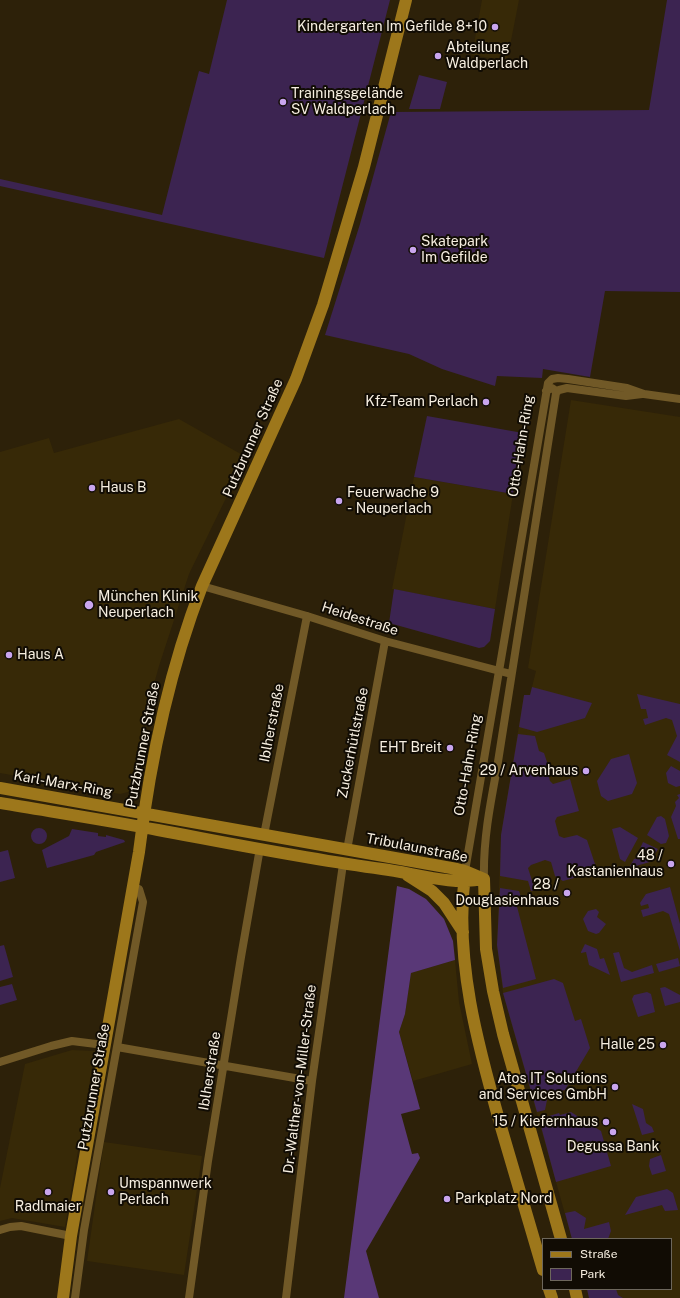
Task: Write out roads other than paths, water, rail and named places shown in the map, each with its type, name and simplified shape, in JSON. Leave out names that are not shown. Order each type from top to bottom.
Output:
[{"type":"main road","name":"Putzbrunner Straße","points":[[63,1298],[71,1236],[110,1046],[132,888],[150,778],[173,674],[192,611],[202,586],[296,379],[321,312],[366,161],[406,0]]},
{"type":"main road","name":"Karl-Marx-Ring","points":[[0,788],[144,814]]},
{"type":"main road","name":"Karl-Marx-Ring","points":[[0,803],[142,827]]},
{"type":"main road","name":"Tribulaunstraße","points":[[144,814],[346,850],[484,879]]},
{"type":"main road","name":"Tribulaunstraße","points":[[142,827],[343,864],[402,872],[465,876]]},
{"type":"main road","points":[[402,872],[432,892],[444,903],[463,932]]},
{"type":"main road","name":"Otto-Hahn-Ring","points":[[465,876],[463,932],[466,972],[470,998],[480,1048],[542,1267]]},
{"type":"main road","name":"Otto-Hahn-Ring","points":[[484,879],[486,949],[493,991],[503,1034],[561,1238]]},
{"type":"street","points":[[546,391],[548,383],[552,379],[558,378],[627,388],[644,394],[680,399]]},
{"type":"street","name":"Otto-Hahn-Ring","points":[[465,876],[498,671],[546,391],[552,388],[556,393],[486,826],[483,857],[484,879]]},
{"type":"street","points":[[556,393],[559,390],[567,388],[626,396],[644,394]]},
{"type":"street","name":"Heidestraße","points":[[202,586],[307,616],[385,641],[511,674]]},
{"type":"street","name":"Iblherstraße","points":[[264,835],[307,616]]},
{"type":"street","name":"Zuckerhütlstraße","points":[[346,850],[385,641]]},
{"type":"street","name":"Iblherstraße","points":[[189,1298],[208,1161],[260,848]]},
{"type":"street","name":"Dr.-Walther-von-Miller-Straße","points":[[286,1298],[312,1081],[343,864]]},
{"type":"street","points":[[0,1062],[72,1041],[110,1046],[312,1081]]},
{"type":"street","name":"Putzbrunner Straße","points":[[75,1298],[110,1046]]},
{"type":"street","points":[[0,1230],[21,1226],[71,1236]]},
{"type":"place","name":"Kindergarten Im Gefilde 8+10","points":[[495,27]]},
{"type":"place","name":"Abteilung Waldperlach","points":[[438,56]]},
{"type":"place","name":"Trainingsgelände SV Waldperlach","points":[[283,102]]},
{"type":"place","name":"Skatepark Im Gefilde","points":[[413,250]]},
{"type":"place","name":"Kfz-Team Perlach","points":[[486,402]]},
{"type":"place","name":"Haus B","points":[[92,488]]},
{"type":"place","name":"Feuerwache 9 - Neuperlach","points":[[339,501]]},
{"type":"place","name":"München Klinik Neuperlach","points":[[89,605]]},
{"type":"place","name":"Haus A","points":[[9,655]]},
{"type":"place","name":"EHT Breit","points":[[450,748]]},
{"type":"place","name":"29 / Arvenhaus","points":[[586,771]]},
{"type":"place","name":"48 / Kastanienhaus","points":[[671,864]]},
{"type":"place","name":"28 / Douglasienhaus","points":[[567,893]]},
{"type":"place","name":"Halle 25","points":[[663,1045]]},
{"type":"place","name":"Atos IT Solutions and Services GmbH","points":[[615,1087]]},
{"type":"place","name":"15 / Kiefernhaus","points":[[606,1122]]},
{"type":"place","name":"Degussa Bank","points":[[613,1132]]},
{"type":"place","name":"Radlmaier","points":[[48,1192]]},
{"type":"place","name":"Umspannwerk Perlach","points":[[111,1192]]},
{"type":"place","name":"Parkplatz Nord","points":[[447,1199]]}]
